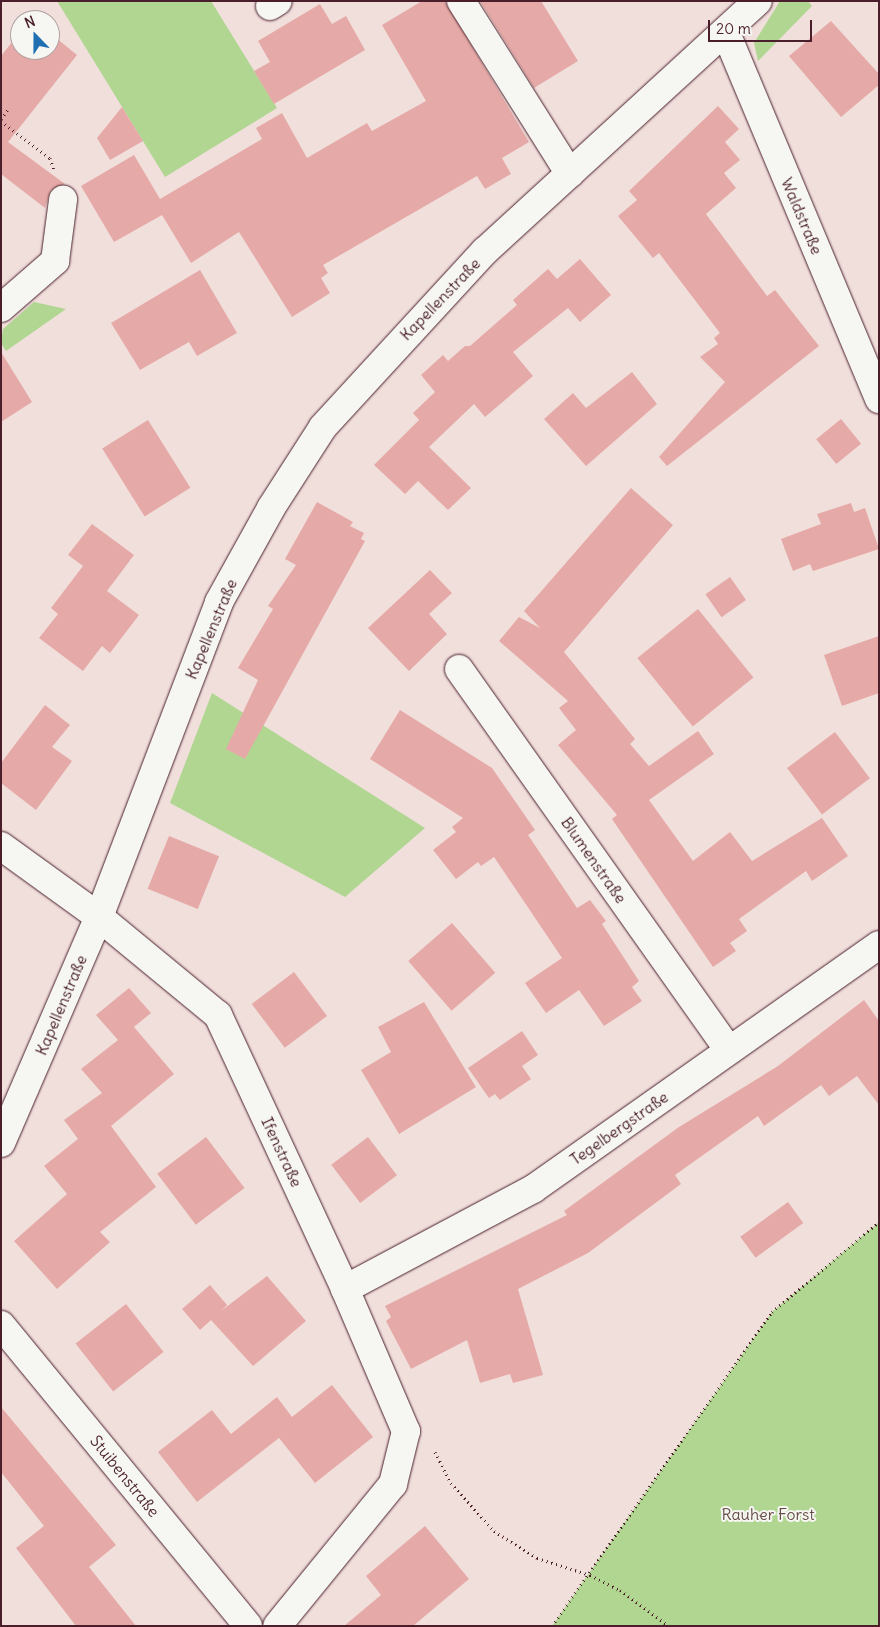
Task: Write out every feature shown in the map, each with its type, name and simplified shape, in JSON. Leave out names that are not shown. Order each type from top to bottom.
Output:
[{"type":"street","points":[[461,1],[570,174]]},
{"type":"street","name":"Kapellenstraße","points":[[1,1143],[99,916],[219,602],[323,427],[401,339],[485,251],[726,33],[758,1]]},
{"type":"street","name":"Waldstraße","points":[[726,33],[879,399]]},
{"type":"street","points":[[1,308],[55,261],[63,200]]},
{"type":"street","name":"Blumenstraße","points":[[459,669],[729,1050]]},
{"type":"street","name":"Ifenstraße","points":[[1,846],[99,916],[218,1015],[345,1289],[406,1431],[393,1484],[277,1626]]},
{"type":"street","name":"Tegelbergstraße","points":[[345,1289],[533,1188],[879,945]]},
{"type":"street","name":"Stuibenstraße","points":[[1,1325],[248,1626]]},
{"type":"path","points":[[8,109],[1,120],[50,158],[63,200]]},
{"type":"path","points":[[552,1626],[590,1575],[772,1312],[879,1222]]},
{"type":"path","points":[[434,1449],[451,1483],[494,1531],[537,1558],[590,1575],[620,1590],[669,1626]]},
{"type":"green space","points":[[57,1],[211,1],[277,108],[165,177]]},
{"type":"green space","points":[[780,1],[808,1],[812,6],[758,61],[754,43]]},
{"type":"green space","points":[[34,302],[66,309],[6,351],[1,343],[3,329]]},
{"type":"green space","points":[[212,693],[425,828],[345,897],[170,803]]},
{"type":"green space","name":"Rauher Forst","points":[[879,1222],[879,1626],[552,1626],[772,1312]]},
{"type":"building","points":[[422,1],[445,1],[529,142],[502,158],[511,174],[485,189],[477,176],[323,265],[328,273],[321,278],[330,293],[292,317],[239,232],[191,263],[162,215],[114,242],[81,186],[134,155],[160,199],[262,139],[256,128],[282,113],[307,158],[367,123],[372,131],[426,101],[382,25]]},
{"type":"building","points":[[480,1],[541,1],[578,61],[534,88]]},
{"type":"building","points":[[320,4],[332,24],[346,16],[365,50],[274,104],[254,71],[270,62],[258,41]]},
{"type":"building","points":[[831,21],[879,74],[879,85],[841,117],[789,56]]},
{"type":"building","points":[[60,41],[77,55],[8,142],[65,184],[51,190],[45,208],[1,174],[1,56],[10,45],[10,60],[60,60]]},
{"type":"building","points":[[718,106],[739,129],[725,142],[740,160],[724,173],[736,188],[706,214],[767,296],[775,290],[819,346],[667,466],[659,457],[725,382],[700,357],[718,344],[714,338],[720,333],[659,253],[653,258],[618,216],[637,200],[629,191]]},
{"type":"building","points":[[122,107],[143,141],[110,160],[97,138]]},
{"type":"building","points":[[580,259],[611,295],[580,322],[568,308],[513,352],[533,376],[485,417],[474,404],[429,447],[471,488],[448,510],[418,481],[405,494],[374,465],[419,420],[413,413],[435,392],[421,375],[443,355],[448,361],[465,346],[470,346],[517,305],[513,300],[548,269],[557,279]]},
{"type":"building","points":[[200,270],[237,333],[197,356],[189,342],[140,370],[111,323]]},
{"type":"building","points":[[1,352],[32,402],[1,422]]},
{"type":"building","points":[[632,372],[657,404],[586,466],[544,419],[573,393],[586,408]]},
{"type":"building","points":[[841,419],[861,444],[836,464],[816,439]]},
{"type":"building","points":[[148,420],[190,488],[145,516],[102,449]]},
{"type":"building","points":[[631,488],[673,525],[564,652],[635,739],[630,744],[649,766],[698,731],[714,754],[649,800],[693,861],[730,832],[752,861],[822,818],[848,856],[812,881],[806,871],[739,919],[747,931],[730,943],[736,951],[713,967],[612,819],[617,815],[558,745],[576,730],[559,708],[568,701],[499,641],[519,617],[540,628],[524,611]]},
{"type":"building","points":[[317,502],[353,522],[350,526],[364,533],[361,539],[365,541],[245,759],[226,749],[258,680],[238,668],[273,609],[268,606],[296,565],[285,559]]},
{"type":"building","points":[[851,503],[854,512],[865,508],[879,549],[813,571],[810,564],[793,571],[781,539],[821,524],[817,514]]},
{"type":"building","points":[[92,524],[134,555],[107,591],[139,615],[110,653],[102,646],[83,671],[39,638],[58,614],[51,608],[83,566],[68,555]]},
{"type":"building","points":[[430,570],[452,593],[429,614],[447,634],[409,671],[368,628]]},
{"type":"building","points":[[730,577],[746,600],[721,617],[705,594]]},
{"type":"building","points":[[698,609],[753,677],[693,726],[637,658]]},
{"type":"building","points":[[879,636],[879,693],[842,706],[824,655]]},
{"type":"building","points":[[45,705],[70,725],[52,747],[72,761],[36,810],[1,783],[1,763]]},
{"type":"building","points":[[400,710],[492,768],[535,830],[528,835],[577,908],[590,900],[606,921],[602,924],[639,981],[632,987],[642,1001],[604,1026],[579,990],[546,1013],[525,983],[562,958],[494,857],[481,866],[478,862],[456,879],[433,850],[456,832],[452,827],[463,818],[370,759]]},
{"type":"building","points":[[835,732],[870,778],[822,814],[787,768]]},
{"type":"building","points":[[169,836],[219,856],[198,909],[148,889]]},
{"type":"building","points":[[452,923],[495,973],[452,1011],[408,961]]},
{"type":"building","points":[[294,972],[327,1016],[285,1048],[252,1004]]},
{"type":"building","points":[[129,988],[151,1013],[129,1031],[134,1027],[174,1074],[111,1126],[156,1187],[100,1232],[110,1242],[57,1289],[14,1241],[67,1194],[44,1166],[78,1139],[64,1120],[102,1093],[81,1069],[118,1040],[96,1015]]},
{"type":"building","points":[[864,1000],[879,1021],[879,1105],[857,1076],[829,1096],[821,1085],[764,1126],[758,1116],[675,1175],[681,1184],[588,1253],[518,1289],[543,1375],[513,1383],[510,1374],[480,1383],[467,1340],[411,1369],[386,1321],[391,1317],[385,1306],[567,1215],[564,1211],[679,1127],[778,1066]]},
{"type":"building","points":[[424,1002],[476,1087],[399,1134],[361,1070],[391,1052],[378,1027]]},
{"type":"building","points":[[522,1031],[538,1055],[522,1066],[531,1079],[500,1100],[495,1094],[489,1098],[468,1068]]},
{"type":"building","points":[[206,1137],[245,1188],[196,1225],[157,1174]]},
{"type":"building","points":[[368,1137],[397,1175],[360,1203],[331,1165]]},
{"type":"building","points":[[788,1202],[803,1223],[756,1258],[740,1237]]},
{"type":"building","points":[[267,1276],[306,1321],[253,1366],[211,1320],[200,1330],[182,1309],[210,1285],[227,1305],[221,1311]]},
{"type":"building","points":[[126,1304],[164,1352],[113,1391],[76,1343]]},
{"type":"building","points":[[332,1385],[373,1437],[315,1483],[279,1438],[197,1502],[158,1452],[212,1410],[231,1434],[277,1397],[292,1417]]},
{"type":"building","points":[[1,1407],[116,1545],[89,1567],[136,1626],[76,1626],[16,1548],[44,1526],[1,1472]]},
{"type":"building","points":[[425,1526],[469,1579],[413,1626],[344,1626],[381,1595],[366,1576]]}]
